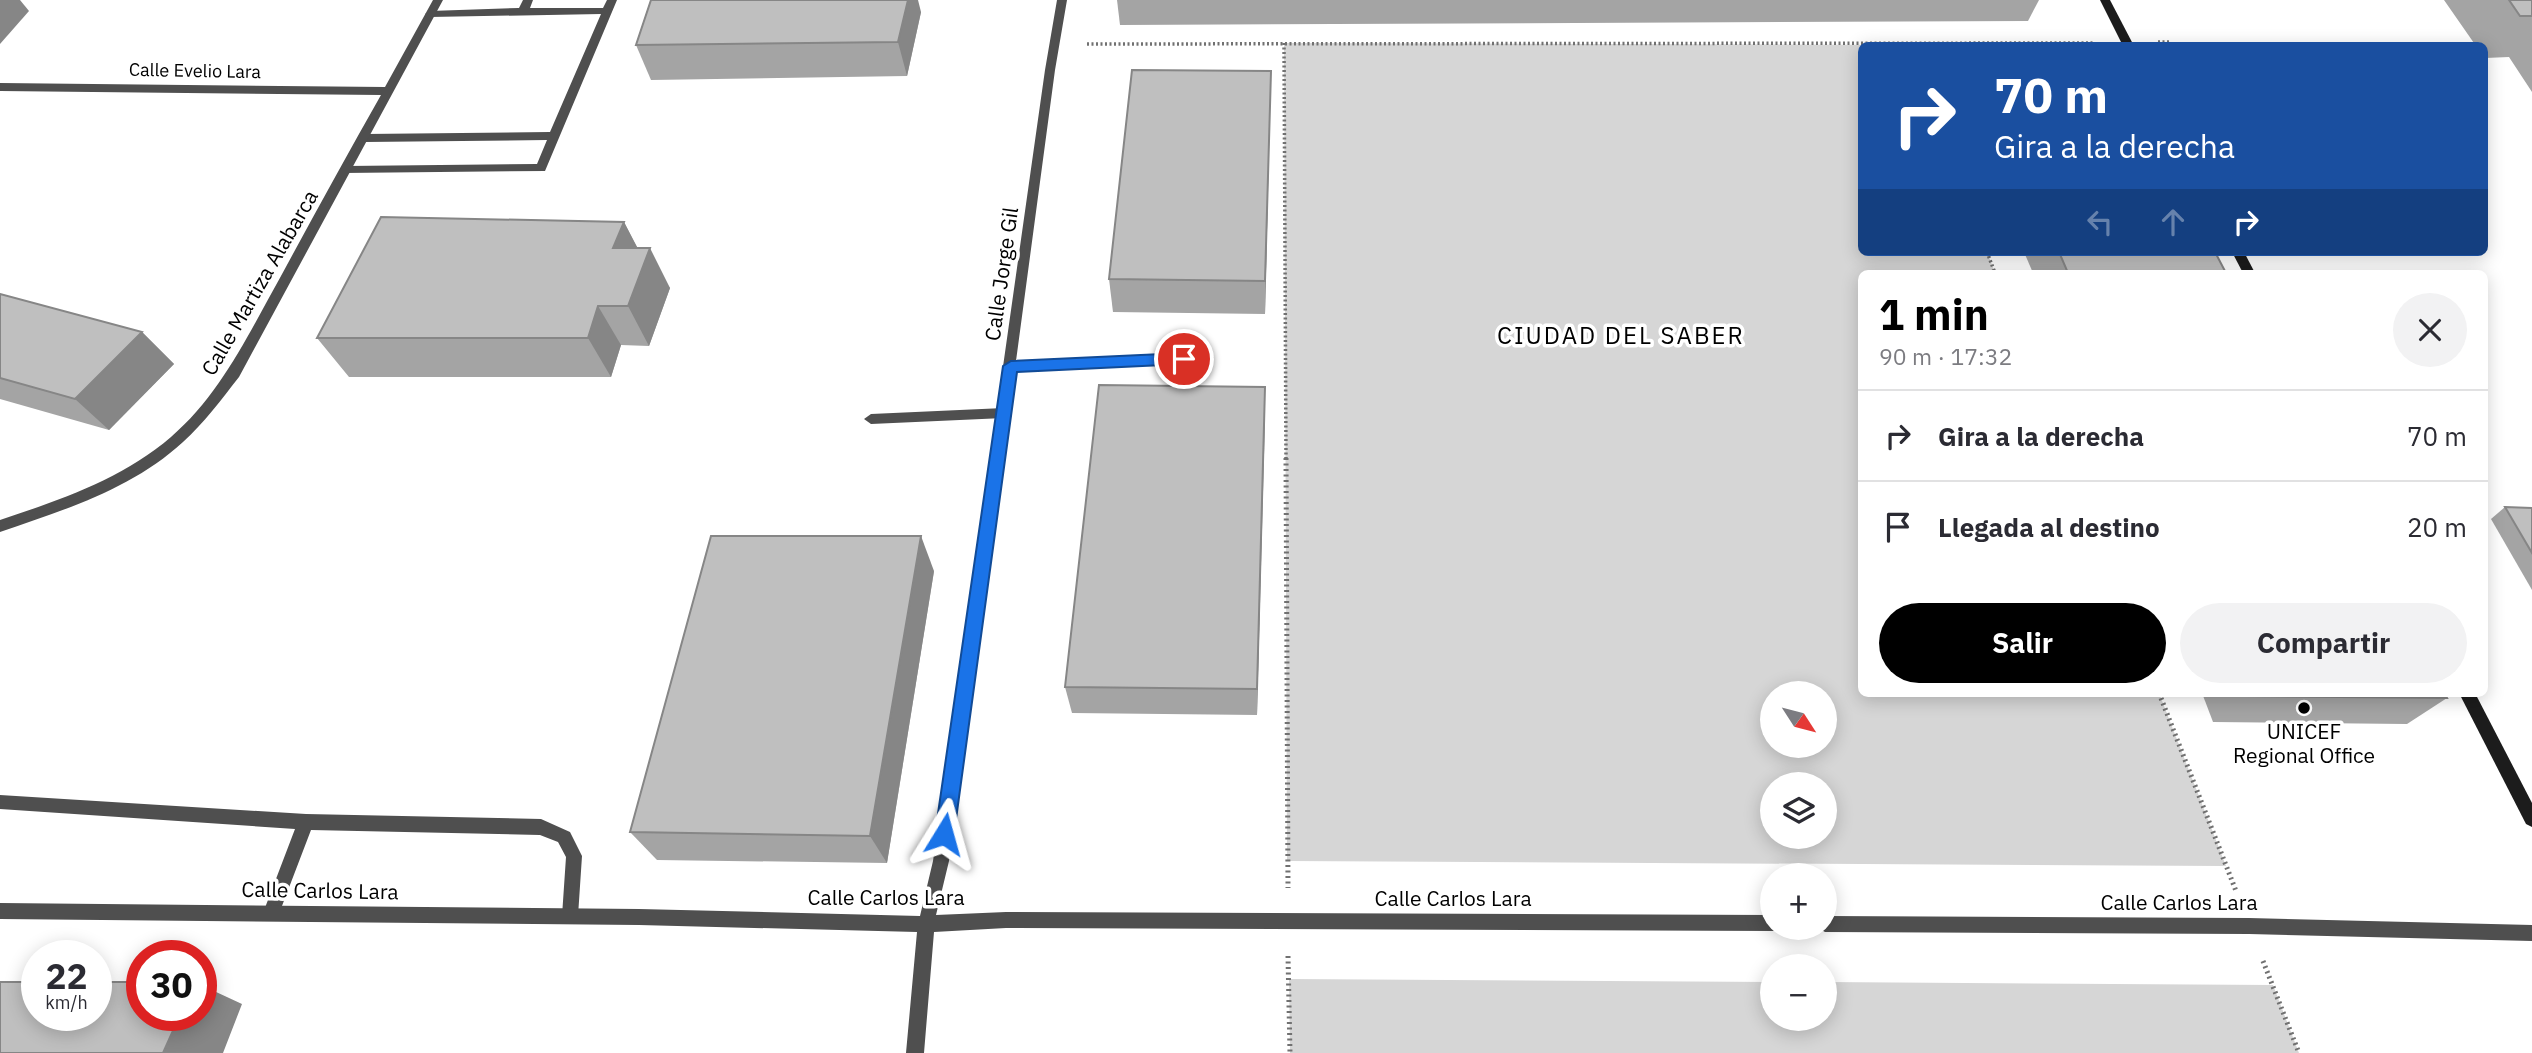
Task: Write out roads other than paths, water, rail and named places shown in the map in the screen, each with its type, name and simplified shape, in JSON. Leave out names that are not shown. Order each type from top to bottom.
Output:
[{"type":"street","name":"Calle Martiza Alabarca","points":[[0,526],[78,500],[119,480],[155,457],[196,421],[234,373],[365,138],[438,0]]},
{"type":"street","points":[[523,11],[528,0]]},
{"type":"street","name":"Calle Jorge Gil","points":[[915,1053],[926,924],[941,861],[1062,0]]},
{"type":"street","points":[[2105,0],[2127,42]]},
{"type":"street","points":[[347,170],[541,168],[610,6],[430,13]]},
{"type":"street","name":"Calle Evelio Lara","points":[[0,87],[389,91]]},
{"type":"street","points":[[365,138],[555,136]]},
{"type":"street","points":[[1011,366],[1208,358]]},
{"type":"street","points":[[871,419],[1004,413]]},
{"type":"street","points":[[2469,697],[2532,819]]},
{"type":"street","points":[[0,802],[306,822],[541,827],[564,837],[575,856],[570,916]]},
{"type":"street","points":[[271,913],[306,822]]},
{"type":"street","name":"Calle Carlos Lara","points":[[0,911],[570,916],[926,924],[1006,920],[1760,923]]},
{"type":"street","name":"Calle Carlos Lara","points":[[1837,923],[2249,926],[2532,933]]},
{"type":"place","name":"UNICEF Regional Office","points":[[2304,708]]},
{"type":"district","name":"CIUDAD DEL SABER","points":[[1621,336]]}]
